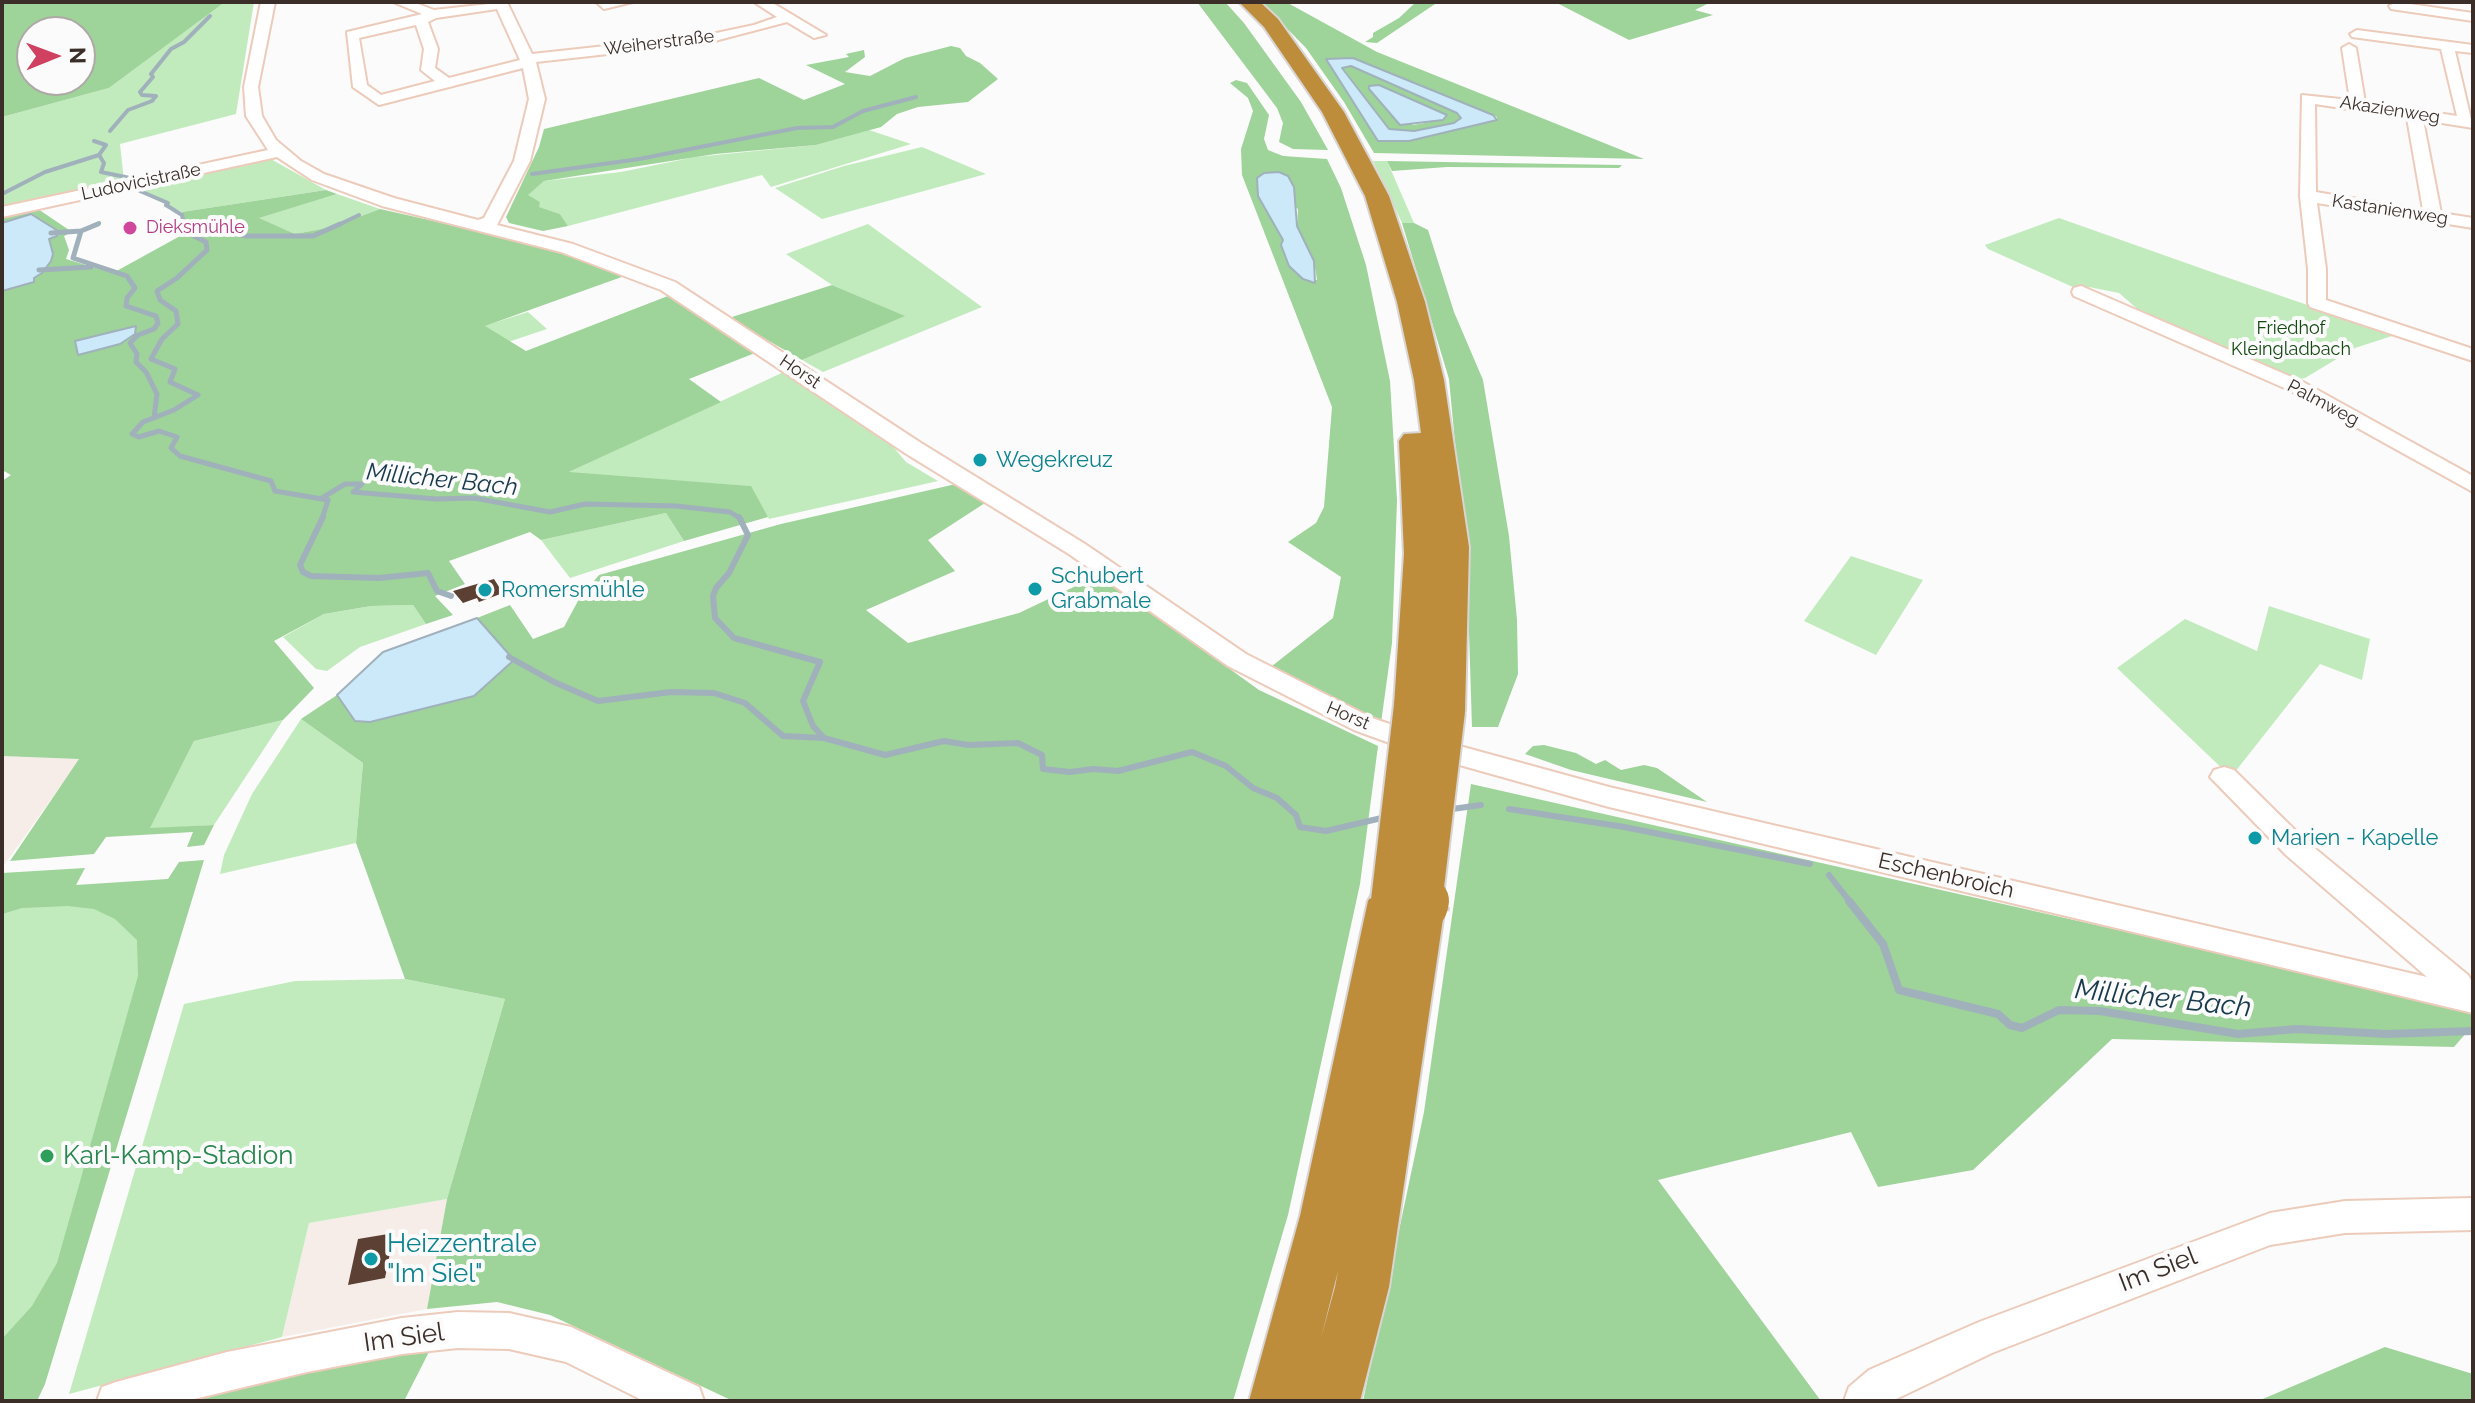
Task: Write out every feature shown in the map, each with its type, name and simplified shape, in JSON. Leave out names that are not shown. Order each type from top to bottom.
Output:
[{"type":"highway","points":[[1237,2],[1269,38],[1316,105],[1356,184],[1386,269],[1415,437],[1430,709]]},
{"type":"highway","points":[[1249,2],[1271,23],[1333,112],[1377,196],[1411,302],[1429,380],[1452,547],[1406,903],[1362,1287],[1332,1401]]},
{"type":"highway","points":[[1277,1401],[1406,903]]},
{"type":"street","name":"Horst","points":[[268,2],[253,71],[254,116],[270,143],[318,177],[388,202],[567,248],[668,286],[913,448],[1077,549],[1237,660],[1363,724],[1426,746]]},
{"type":"street","points":[[400,2],[427,17],[501,3],[528,60],[537,99],[522,161],[491,221],[480,225]]},
{"type":"street","points":[[604,4],[626,2]]},
{"type":"street","points":[[767,5],[789,10],[819,35]]},
{"type":"street","points":[[2396,6],[2473,17]]},
{"type":"street","name":"Weiherstraße","points":[[427,17],[352,35],[360,87],[379,100],[528,60],[707,39],[758,28],[789,10]]},
{"type":"street","points":[[427,17],[431,49],[428,70],[447,83]]},
{"type":"street","points":[[2357,34],[2473,49]]},
{"type":"street","points":[[2447,46],[2470,122]]},
{"type":"street","points":[[2349,48],[2358,105]]},
{"type":"street","name":"Akazienweg","points":[[2308,196],[2307,98],[2470,122]]},
{"type":"street","points":[[2414,114],[2433,217]]},
{"type":"street","name":"Ludovicistraße","points":[[2,212],[280,152]]},
{"type":"street","points":[[2308,196],[2317,269],[2317,303],[2473,355]]},
{"type":"street","name":"Kastanienweg","points":[[2308,196],[2473,223]]},
{"type":"street","name":"Palmweg","points":[[2081,292],[2296,386],[2473,485]]},
{"type":"street","name":"Eschenbroich","points":[[1426,746],[1624,801],[2470,1000]]},
{"type":"street","name":"Eschenbroich","points":[[2224,777],[2296,848],[2457,984],[2470,1000]]},
{"type":"street","name":"Im Siel","points":[[1863,1401],[1883,1383],[1979,1340],[2270,1229],[2345,1217],[2473,1214]]},
{"type":"street","name":"Im Siel","points":[[116,1401],[227,1371],[307,1354],[402,1336],[458,1330],[509,1331],[571,1345],[685,1401]]},
{"type":"shaded area","points":[[2,756],[80,759],[2,868]]},
{"type":"shaded area","points":[[447,1199],[427,1309],[282,1337],[309,1223]]},
{"type":"green space","points":[[2,2],[225,2],[109,88],[96,92],[96,16],[16,16],[16,96],[79,96],[2,117]]},
{"type":"green space","points":[[225,2],[254,2],[236,114],[120,144],[124,181],[2,208],[2,117],[79,96],[96,96],[96,92],[109,88]]},
{"type":"green space","points":[[1197,2],[1225,2],[1244,23],[1301,102],[1328,150],[1293,149],[1279,142],[1283,123],[1277,108]]},
{"type":"green space","points":[[1261,2],[1286,2],[1377,52],[1644,159],[1374,153],[1344,102],[1306,48]],"holes":[[[1354,58],[1497,117],[1496,120],[1409,141],[1378,141],[1327,60]]]},
{"type":"green space","points":[[1416,2],[1438,2],[1377,43],[1365,42],[1373,37],[1373,33],[1399,18]]},
{"type":"green space","points":[[1555,2],[1711,2],[1695,10],[1713,15],[1629,40]]},
{"type":"green space","points":[[951,46],[960,48],[966,56],[980,63],[998,79],[968,102],[918,107],[897,114],[881,127],[816,145],[715,154],[544,181],[528,195],[540,202],[539,207],[560,214],[568,226],[543,231],[509,223],[506,217],[539,147],[544,129],[759,78],[804,100],[845,84],[806,65],[849,57],[846,54],[864,50],[865,57],[845,72],[870,76],[905,58]]},
{"type":"green space","points":[[1351,66],[1457,113],[1461,118],[1454,123],[1414,131],[1389,129],[1342,67]],"holes":[[[1379,85],[1447,115],[1443,120],[1413,125]]]},
{"type":"green space","points":[[1236,80],[1247,83],[1269,115],[1264,139],[1268,150],[1283,156],[1327,159],[1341,188],[1366,265],[1390,381],[1397,500],[1392,643],[1381,723],[1324,696],[1272,666],[1333,618],[1341,577],[1288,542],[1316,523],[1324,507],[1332,407],[1242,175],[1241,149],[1253,111],[1248,98],[1230,83]],"holes":[[[1257,178],[1298,209],[1297,226],[1314,261],[1317,280],[1303,279],[1296,272],[1281,245],[1283,240],[1258,197]]]},
{"type":"green space","points":[[869,130],[911,144],[771,187],[762,175],[568,226],[560,214],[538,207],[540,202],[527,195],[544,181],[621,172],[695,157],[816,145]]},
{"type":"green space","points":[[922,147],[986,174],[822,219],[775,188],[844,166]]},
{"type":"green space","points":[[269,158],[326,190],[182,212],[129,187]]},
{"type":"green space","points":[[1373,161],[1387,161],[1414,223],[1402,223]]},
{"type":"green space","points":[[1387,161],[1622,165],[1619,168],[1447,167],[1392,171]]},
{"type":"green space","points":[[326,190],[337,194],[259,218],[295,234],[332,227],[380,209],[567,251],[630,274],[485,326],[526,351],[673,294],[760,351],[689,379],[721,402],[569,472],[751,486],[768,517],[684,541],[666,513],[541,540],[530,532],[449,561],[465,584],[435,596],[453,615],[426,624],[413,605],[371,606],[324,614],[274,641],[314,688],[283,720],[194,741],[150,828],[214,825],[204,845],[187,847],[193,832],[106,837],[94,854],[10,861],[79,759],[2,756],[2,481],[11,475],[2,470],[2,291],[34,282],[53,254],[49,239],[31,214],[2,223],[2,214],[35,207],[72,232],[64,236],[69,250],[66,259],[113,273],[200,225],[184,220],[182,212]]},
{"type":"green space","points":[[337,194],[380,209],[332,227],[295,234],[258,218]]},
{"type":"green space","name":"Friedhof Kleingladbach","points":[[2059,218],[2395,335],[2355,348],[2305,378],[2293,381],[2149,319],[2119,293],[2089,287],[2084,292],[1985,245]]},
{"type":"green space","points":[[1402,223],[1414,223],[1428,230],[1454,312],[1483,380],[1509,536],[1517,620],[1518,674],[1498,727],[1472,727],[1467,569],[1449,379]]},
{"type":"green space","points":[[868,224],[982,307],[823,372],[802,360],[904,316],[832,285],[786,254]]},
{"type":"green space","points":[[832,285],[905,316],[802,360],[729,318]]},
{"type":"green space","points":[[528,312],[547,329],[508,342],[484,326]]},
{"type":"green space","points":[[788,370],[884,436],[906,462],[938,481],[769,519],[750,486],[567,473]]},
{"type":"green space","points":[[956,484],[988,501],[928,540],[955,571],[866,610],[908,643],[1019,613],[1099,575],[1259,690],[1378,746],[1360,884],[1288,1215],[1233,1401],[733,1401],[550,1315],[497,1302],[427,1309],[447,1199],[505,999],[405,979],[356,843],[363,763],[301,719],[337,695],[355,721],[474,696],[513,660],[477,618],[510,605],[533,639],[564,627],[579,599],[599,575],[781,524]]},
{"type":"green space","points":[[666,513],[684,541],[570,578],[541,540]]},
{"type":"green space","points":[[1851,556],[1923,580],[1876,655],[1804,621]]},
{"type":"green space","points":[[413,605],[426,624],[360,647],[327,671],[316,669],[283,637],[324,614],[371,606]]},
{"type":"green space","points":[[2269,606],[2370,639],[2362,680],[2320,664],[2231,777],[2117,668],[2185,619],[2257,651]]},
{"type":"green space","points":[[301,719],[363,763],[356,843],[220,874],[224,855],[252,794]]},
{"type":"green space","points":[[283,720],[214,825],[149,829],[194,741]]},
{"type":"green space","points":[[1544,745],[1576,753],[1596,764],[1605,760],[1621,770],[1644,765],[1657,768],[1707,802],[1571,770],[1525,754],[1533,746]]},
{"type":"green space","points":[[1471,784],[2473,1010],[2473,1025],[2454,1047],[2112,1039],[1973,1170],[1878,1187],[1851,1132],[1658,1180],[1821,1401],[1363,1401],[1424,1112]]},
{"type":"green space","points":[[204,860],[45,1384],[37,1401],[2,1401],[2,1339],[32,1306],[57,1263],[138,976],[137,940],[115,919],[94,909],[68,906],[22,908],[2,914],[2,873],[85,868],[76,885],[168,879],[179,862]]},
{"type":"green space","name":"Karl-Kamp-Stadion","points":[[168,879],[25,1401],[2,1401],[2,911]]},
{"type":"green space","points":[[405,979],[505,999],[447,1199],[309,1223],[282,1337],[69,1394],[184,1004],[295,981]]},
{"type":"green space","points":[[433,1344],[404,1401],[181,1401],[294,1372]]},
{"type":"green space","points":[[2385,1347],[2473,1374],[2473,1401],[2258,1401]]},
{"type":"water","points":[[1353,58],[1493,115],[1497,120],[1409,141],[1378,141],[1326,59]],"holes":[[[1351,66],[1457,113],[1461,118],[1454,123],[1414,131],[1389,129],[1342,68]]]},
{"type":"water","points":[[1379,85],[1447,115],[1443,120],[1400,125],[1369,89],[1369,86]]},
{"type":"water","points":[[1279,172],[1288,176],[1294,187],[1297,226],[1314,261],[1315,283],[1303,279],[1289,266],[1281,245],[1283,240],[1258,196],[1257,178],[1264,173]]},
{"type":"water","points":[[31,214],[58,231],[57,236],[49,239],[53,254],[51,261],[34,278],[34,282],[2,291],[2,223]]},
{"type":"water","points":[[136,326],[135,334],[120,344],[78,355],[75,341]]},
{"type":"water","points":[[477,618],[514,660],[474,696],[370,722],[355,721],[337,695],[383,652]]},
{"type":"building","name":"Romersmühle","points":[[494,579],[503,593],[479,602],[477,598],[463,603],[453,591]]},
{"type":"building","name":"Heizzentrale \"Im Siel\"","points":[[394,1233],[385,1278],[348,1285],[358,1239]]},
{"type":"waterway","name":"Millicher Bach","points":[[110,131],[128,110],[152,101],[156,96],[142,95],[140,92],[153,77],[151,74],[171,49],[184,42],[210,16]]},
{"type":"waterway","points":[[532,174],[639,159],[797,128],[833,127],[863,111],[916,97]]},
{"type":"waterway","name":"Millicher Bach","points":[[94,141],[106,145],[99,155]]},
{"type":"waterway","points":[[2,194],[45,172],[99,155]]},
{"type":"waterway","name":"Millicher Bach","points":[[99,155],[104,163],[101,172],[130,178]]},
{"type":"waterway","name":"Millicher Bach","points":[[133,188],[168,203],[166,205],[182,215],[183,220],[196,225]]},
{"type":"waterway","points":[[336,226],[359,215]]},
{"type":"waterway","name":"Millicher Bach","points":[[93,226],[99,223]]},
{"type":"waterway","name":"Millicher Bach","points":[[81,231],[98,224]]},
{"type":"waterway","points":[[200,226],[246,236],[313,236],[340,224]]},
{"type":"waterway","name":"Millicher Bach","points":[[196,225],[200,226]]},
{"type":"waterway","name":"Millicher Bach","points":[[154,418],[198,395],[170,382],[175,369],[151,359],[162,339],[178,324],[176,311],[160,300],[157,291],[177,278],[207,250],[206,242],[192,235],[200,226]]},
{"type":"waterway","points":[[51,233],[81,231]]},
{"type":"waterway","name":"Millicher Bach","points":[[81,231],[73,258],[127,276],[135,288],[127,298],[126,306],[156,316],[158,323],[154,329],[138,335],[130,343],[137,354],[136,362],[146,372],[157,394],[154,418]]},
{"type":"waterway","points":[[39,270],[91,267]]},
{"type":"waterway","name":"Millicher Bach","points":[[154,418],[143,422],[132,434],[139,437],[159,431],[177,437],[171,448],[180,456],[271,481],[275,491],[328,500],[322,519]]},
{"type":"waterway","name":"Millicher Bach","points":[[322,498],[345,484],[362,484],[353,492],[436,499],[474,498],[550,512],[585,504],[676,506],[730,512],[740,518]]},
{"type":"waterway","name":"Millicher Bach","points":[[323,517],[300,565],[303,572],[311,576],[379,578],[428,573],[437,591],[451,596]]},
{"type":"waterway","name":"Millicher Bach","points":[[740,518],[748,535],[729,573],[716,588],[713,596],[715,618],[734,638],[820,662],[803,701],[813,726],[824,738]]},
{"type":"waterway","name":"Millicher Bach","points":[[509,657],[554,682],[598,701],[671,692],[714,693],[745,703],[783,736],[824,738]]},
{"type":"waterway","name":"Millicher Bach","points":[[824,738],[885,755],[944,741],[968,745],[1018,743],[1042,755],[1043,769],[1070,772],[1093,769],[1118,771],[1192,752],[1226,766],[1253,788],[1277,798],[1296,815],[1300,827],[1326,831],[1386,817]]},
{"type":"waterway","name":"Millicher Bach","points":[[1445,810],[1481,805]]},
{"type":"waterway","name":"Millicher Bach","points":[[1509,809],[1624,827],[1810,864]]},
{"type":"waterway","name":"Millicher Bach","points":[[1829,875],[1851,903]]},
{"type":"waterway","name":"Millicher Bach","points":[[1849,901],[1883,944],[1899,990],[1998,1014],[2010,1025],[2022,1028],[2059,1010],[2100,1011],[2238,1034],[2297,1029],[2386,1034],[2473,1031]]},
{"type":"place","name":"Dieksmühle","points":[[130,228]]},
{"type":"place","name":"Wegekreuz","points":[[980,460]]},
{"type":"place","name":"Schubert Grabmale","points":[[1035,589]]},
{"type":"place","name":"Romersmühle","points":[[485,590]]},
{"type":"place","name":"Marien - Kapelle","points":[[2255,838]]},
{"type":"place","name":"Karl-Kamp-Stadion","points":[[47,1156]]},
{"type":"place","name":"Heizzentrale \"Im Siel\"","points":[[371,1259]]}]
